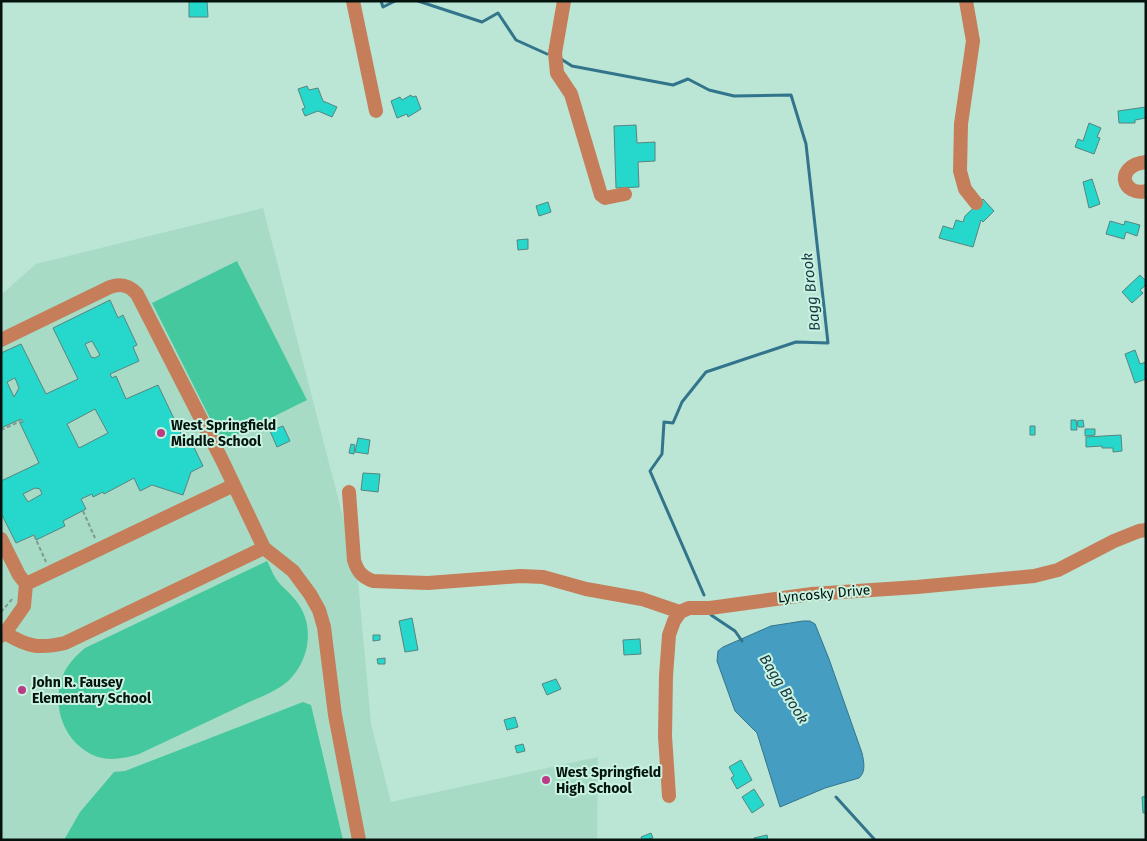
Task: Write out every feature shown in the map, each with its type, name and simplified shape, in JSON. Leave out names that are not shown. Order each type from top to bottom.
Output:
[{"type":"street","points":[[353,1],[376,111]]},
{"type":"street","points":[[564,1],[555,53],[557,73],[571,94],[601,195],[605,198],[625,194]]},
{"type":"street","points":[[966,1],[973,41],[961,124],[960,171],[965,189],[976,203]]},
{"type":"street","points":[[1146,162],[1130,166],[1126,171],[1125,178],[1127,186],[1132,190],[1146,191]]},
{"type":"street","points":[[1,340],[118,284],[130,288],[136,294],[234,485],[264,548],[280,559],[298,577],[319,610],[324,627],[335,715],[359,840]]},
{"type":"street","points":[[26,584],[234,485]]},
{"type":"street","points":[[349,492],[354,560],[358,570],[365,578],[373,581],[428,583],[514,577],[543,578],[586,589],[642,598],[680,612],[674,621],[669,636],[666,676],[665,736],[670,796]]},
{"type":"street","name":"Lyncosky Drive","points":[[680,612],[689,608],[710,608],[826,593],[1034,576],[1058,570],[1114,541],[1146,530]]},
{"type":"street","points":[[1,538],[19,575],[26,584],[24,606],[3,635],[36,647],[65,643],[264,548]]},
{"type":"path","points":[[1,430],[21,421]]},
{"type":"path","points":[[83,511],[97,543]]},
{"type":"path","points":[[34,535],[48,566]]},
{"type":"path","points":[[1,612],[13,597]]},
{"type":"shaded area","name":"West Springfield Middle School","points":[[263,208],[357,571],[371,724],[391,802],[598,757],[597,840],[1,840],[1,295],[36,264]]},
{"type":"green space","points":[[237,261],[307,400],[222,442],[152,303]]},
{"type":"green space","points":[[267,561],[278,582],[300,607],[307,625],[308,641],[304,657],[297,671],[287,682],[269,693],[129,757],[108,759],[98,757],[87,752],[77,744],[64,725],[58,702],[64,673],[78,654],[85,648]]},
{"type":"green space","points":[[303,702],[311,705],[343,840],[64,840],[80,812],[114,772],[125,771]]},
{"type":"water","points":[[810,621],[815,624],[862,753],[864,770],[859,778],[825,788],[780,807],[757,733],[735,711],[717,661],[718,651],[771,626]]},
{"type":"building","points":[[189,1],[207,1],[208,17],[189,17]]},
{"type":"building","points":[[307,86],[309,90],[318,88],[323,101],[337,107],[332,117],[318,111],[305,116],[302,109],[305,108],[298,89]]},
{"type":"building","points":[[411,95],[412,97],[416,96],[421,109],[408,117],[407,114],[397,118],[391,101],[400,97],[402,100]]},
{"type":"building","points":[[1146,107],[1146,118],[1135,120],[1135,123],[1119,123],[1118,111]]},
{"type":"building","points":[[1089,123],[1101,128],[1097,137],[1100,138],[1094,154],[1075,147],[1078,139],[1083,141]]},
{"type":"building","points":[[636,125],[637,143],[655,142],[655,161],[638,162],[639,187],[616,188],[614,126]]},
{"type":"building","points":[[1092,179],[1100,204],[1089,208],[1083,182]]},
{"type":"building","points":[[983,199],[994,211],[983,222],[981,220],[973,247],[939,238],[943,226],[953,229],[956,220],[963,222],[965,216]]},
{"type":"building","points":[[548,202],[551,212],[539,216],[536,206]]},
{"type":"building","points":[[1110,221],[1124,225],[1125,221],[1140,225],[1137,236],[1126,232],[1124,239],[1106,234]]},
{"type":"building","points":[[528,239],[528,249],[518,250],[517,240]]},
{"type":"building","points":[[1140,275],[1146,281],[1146,285],[1140,290],[1143,293],[1132,303],[1122,292]]},
{"type":"building","points":[[110,300],[118,318],[123,315],[137,345],[133,347],[139,361],[110,374],[112,378],[116,376],[126,399],[158,385],[185,442],[190,439],[203,466],[191,472],[183,495],[152,485],[140,491],[134,478],[104,494],[103,492],[93,497],[92,494],[81,499],[86,509],[63,521],[65,526],[36,540],[34,535],[16,543],[1,513],[1,481],[39,463],[20,423],[23,422],[21,419],[1,428],[1,353],[21,344],[46,394],[78,379],[53,328]],"holes":[[[92,341],[100,355],[95,358],[91,357],[85,344]],[[15,378],[19,388],[14,397],[7,382]],[[95,409],[108,433],[79,448],[67,424]],[[35,488],[40,489],[42,494],[28,502],[23,494]]]},
{"type":"building","points":[[1135,350],[1140,364],[1146,362],[1146,379],[1135,383],[1125,354]]},
{"type":"building","points":[[1071,420],[1076,420],[1077,430],[1071,430]]},
{"type":"building","points":[[1083,420],[1084,427],[1078,427],[1077,421]]},
{"type":"building","points":[[283,426],[290,441],[277,447],[270,431]]},
{"type":"building","points":[[1030,426],[1035,426],[1035,435],[1030,435]]},
{"type":"building","points":[[1085,429],[1095,429],[1095,435],[1085,436]]},
{"type":"building","points":[[1121,435],[1122,451],[1113,452],[1113,448],[1102,448],[1102,446],[1086,447],[1086,437]]},
{"type":"building","points":[[358,438],[370,440],[368,454],[355,452]]},
{"type":"building","points":[[351,444],[355,445],[354,454],[349,453]]},
{"type":"building","points":[[363,473],[380,474],[378,492],[361,490]]},
{"type":"building","points":[[412,618],[418,650],[405,652],[399,621]]},
{"type":"building","points":[[373,635],[380,635],[380,640],[373,641]]},
{"type":"building","points":[[640,639],[641,654],[624,655],[623,640]]},
{"type":"building","points":[[385,658],[385,664],[378,664],[377,659]]},
{"type":"building","points":[[556,679],[561,689],[547,695],[542,684]]},
{"type":"building","points":[[515,717],[518,727],[507,730],[504,720]]},
{"type":"building","points":[[523,744],[525,751],[517,753],[515,746]]},
{"type":"building","points":[[741,760],[752,780],[737,789],[731,778],[734,776],[729,767]]},
{"type":"building","points":[[754,789],[764,805],[752,813],[742,797]]},
{"type":"building","points":[[1146,796],[1146,813],[1143,813],[1142,797]]},
{"type":"building","points":[[651,833],[653,838],[642,840],[641,837]]},
{"type":"building","points":[[767,835],[768,840],[754,840],[754,838]]},
{"type":"waterway","name":"Bagg Brook","points":[[381,1],[383,7],[395,1]]},
{"type":"waterway","name":"Bagg Brook","points":[[418,1],[482,22],[498,13],[516,40],[547,54]]},
{"type":"waterway","name":"Bagg Brook","points":[[561,59],[572,66],[673,85],[688,79],[709,90],[734,96],[791,95],[806,144],[828,343],[796,342],[706,372],[682,402],[673,423],[664,422],[662,454],[650,471],[704,595]]},
{"type":"waterway","name":"Bagg Brook","points":[[711,615],[735,631],[742,641]]},
{"type":"waterway","name":"Bagg Brook","points":[[836,797],[875,840]]},
{"type":"place","name":"West Springfield Middle School","points":[[161,433]]},
{"type":"place","name":"John R. Fausey Elementary School","points":[[22,690]]},
{"type":"place","name":"West Springfield High School","points":[[546,780]]}]
